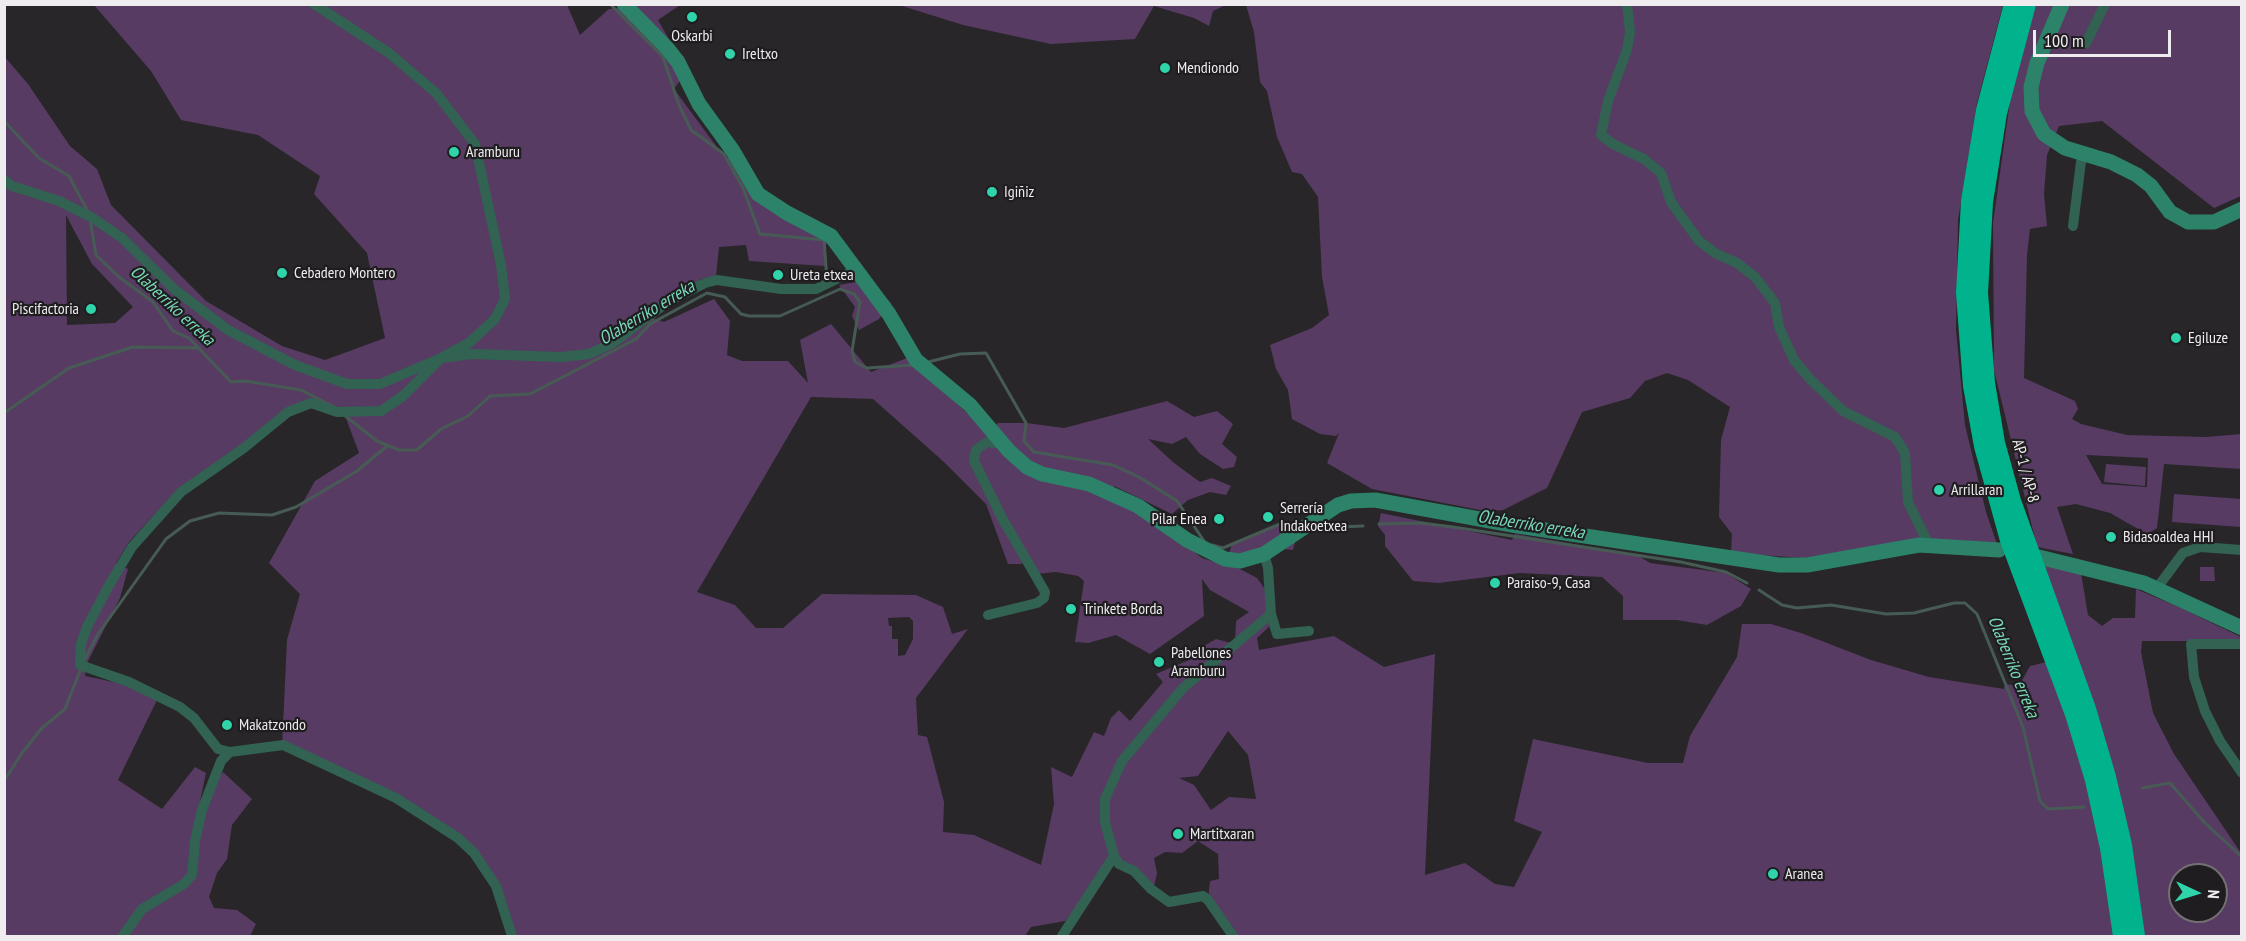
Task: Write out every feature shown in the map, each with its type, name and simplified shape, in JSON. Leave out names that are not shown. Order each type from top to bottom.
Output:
[{"type":"highway","name":"AP-1 / AP-8","points":[[2013,4],[1985,110],[1970,201],[1965,293],[1972,386],[1983,446],[2000,510],[2074,714],[2094,780],[2109,848],[2122,936]]},
{"type":"highway","name":"AP-1 / AP-8","points":[[2027,4],[1998,113],[1983,202],[1979,292],[1986,383],[1996,443],[2012,501],[2087,709],[2108,777],[2123,845],[2136,936]]},
{"type":"street","points":[[4,180],[12,186],[59,201],[122,238],[174,289],[228,330],[295,365],[346,384],[380,384],[441,358],[469,343],[495,319],[505,299],[501,265],[474,144],[436,93],[388,53],[314,4]]},
{"type":"street","points":[[624,4],[678,62],[699,104],[733,152],[758,194],[787,213],[831,236],[889,314],[920,365],[970,405],[1027,467],[1042,474],[1077,480],[1109,491],[1138,506],[1207,551],[1229,560],[1240,561],[1264,554],[1338,505],[1351,501],[1375,501],[1518,526],[1779,565],[1807,566],[1929,544],[1999,550]]},
{"type":"street","points":[[1627,4],[1630,32],[1608,101],[1601,135],[1613,144],[1644,159],[1661,173],[1671,202],[1699,241],[1715,253],[1737,263],[1755,277],[1775,303],[1779,327],[1794,360],[1810,379],[1843,411],[1894,437],[1905,453],[1908,502],[1929,544]]},
{"type":"street","points":[[2062,4],[2035,71],[2031,103],[2035,119],[2044,134],[2057,144],[2111,162],[2137,175],[2151,186],[2170,212],[2188,222],[2214,222],[2241,209]]},
{"type":"street","points":[[2086,43],[2105,4]]},
{"type":"street","points":[[2073,226],[2082,154]]},
{"type":"street","points":[[512,936],[496,886],[474,853],[458,838],[396,798],[283,745],[230,752],[218,749],[194,718],[180,707],[129,682],[80,665],[81,644],[87,627],[132,547],[181,492],[244,448],[288,412],[311,403],[342,412],[381,411],[403,396],[441,358],[472,354],[561,357],[589,354],[613,344],[669,302],[705,282],[717,280],[781,289],[816,289],[857,269]]},
{"type":"street","points":[[988,615],[1037,603],[1044,598],[1045,592],[1002,518],[974,461],[976,450],[987,441],[1004,444]]},
{"type":"street","points":[[2157,588],[2182,553],[2200,547],[2241,550]]},
{"type":"street","points":[[1264,554],[1268,568],[1271,614],[1277,634],[1309,631]]},
{"type":"street","points":[[2039,557],[2109,573],[2157,588],[2241,628]]},
{"type":"street","points":[[1233,936],[1203,896],[1169,902],[1134,871],[1119,864],[1114,856],[1104,808],[1105,799],[1122,761],[1183,688],[1271,614]]},
{"type":"street","points":[[2241,647],[2191,644],[2194,677],[2205,711],[2220,741],[2241,773]]},
{"type":"street","points":[[123,936],[142,909],[184,884],[192,874],[195,841],[202,810],[220,761],[230,752]]},
{"type":"street","points":[[1062,936],[1114,856]]},
{"type":"shaded area","points":[[94,5],[567,5],[580,35],[609,9],[680,5],[658,20],[687,71],[674,89],[725,158],[739,154],[770,203],[831,236],[826,245],[825,266],[749,261],[746,245],[719,247],[716,276],[701,279],[647,316],[664,322],[714,299],[730,321],[727,355],[742,361],[788,361],[808,383],[800,340],[831,324],[871,372],[907,358],[989,433],[998,423],[1026,423],[1064,428],[1167,401],[1194,417],[1217,411],[1233,424],[1222,444],[1237,457],[1234,467],[1223,469],[1200,454],[1186,437],[1172,444],[1148,439],[1174,463],[1200,482],[1212,478],[1231,486],[1226,495],[1210,492],[1188,500],[1172,514],[1114,486],[1113,497],[1175,536],[1202,558],[1225,565],[1232,544],[1278,525],[1295,542],[1293,550],[1283,549],[1253,565],[1238,568],[1257,578],[1267,592],[1271,625],[1257,638],[1259,650],[1334,636],[1384,667],[1435,654],[1425,875],[1465,863],[1495,884],[1514,887],[1542,832],[1514,821],[1533,739],[1648,763],[1683,763],[1690,736],[1737,657],[1742,624],[1771,624],[1871,660],[1929,677],[2004,689],[2005,684],[2019,686],[2030,666],[2055,660],[2037,560],[2080,567],[2088,615],[2102,626],[2113,618],[2135,618],[2136,589],[2241,637],[2241,641],[2142,641],[2141,652],[2153,713],[2174,754],[2241,853],[2241,936],[1233,936],[1208,900],[1210,881],[1219,879],[1218,854],[1198,841],[1182,853],[1165,852],[1154,858],[1157,873],[1154,887],[1112,855],[1074,912],[1065,921],[1031,927],[1025,936],[514,936],[502,901],[474,853],[396,798],[282,747],[287,640],[300,594],[269,563],[315,481],[359,453],[344,413],[311,401],[178,489],[129,542],[116,563],[128,569],[120,598],[86,665],[85,676],[128,685],[157,700],[118,780],[162,809],[195,767],[206,773],[194,830],[194,872],[201,825],[213,783],[223,772],[252,799],[232,825],[227,859],[217,873],[209,897],[214,908],[237,910],[256,924],[250,936],[5,936],[4,56],[28,84],[70,146],[97,169],[111,205],[206,301],[282,346],[325,360],[385,338],[367,253],[314,194],[320,176],[258,135],[181,120],[151,71]],"holes":[[[66,215],[92,264],[133,307],[115,323],[67,325]],[[811,397],[873,399],[944,462],[986,504],[1008,564],[1021,564],[1029,557],[1036,574],[1056,572],[1078,576],[1084,581],[1075,642],[1088,643],[1116,635],[1150,654],[1204,616],[1202,579],[1210,590],[1249,612],[1236,621],[1235,644],[1216,639],[1197,650],[1189,660],[1156,674],[1163,682],[1130,721],[1119,710],[1111,718],[1104,736],[1094,732],[1072,777],[1051,767],[1054,804],[1041,865],[974,835],[943,832],[944,802],[927,737],[918,735],[916,698],[968,629],[952,634],[943,607],[916,595],[822,594],[783,628],[756,628],[735,605],[697,592]],[[909,617],[913,621],[913,639],[905,655],[898,656],[898,639],[892,639],[892,626],[889,626],[888,618]],[[1228,731],[1248,755],[1256,799],[1229,797],[1211,810],[1194,785],[1179,778],[1198,776]]]},
{"type":"shaded area","points":[[899,5],[1226,5],[1213,11],[1209,26],[1194,18],[1154,6],[1135,39],[1051,44],[963,25]]},
{"type":"shaded area","points":[[1246,5],[2003,5],[1977,103],[1958,220],[1956,330],[1965,425],[1986,512],[1999,550],[1916,539],[1804,558],[1731,553],[1732,534],[1719,517],[1721,440],[1730,407],[1688,380],[1667,373],[1645,381],[1630,398],[1582,412],[1547,488],[1503,510],[1485,511],[1372,489],[1327,463],[1339,433],[1336,436],[1320,434],[1292,419],[1288,390],[1276,369],[1270,345],[1312,328],[1329,315],[1322,277],[1318,197],[1302,174],[1292,172],[1277,137],[1267,91],[1260,82],[1254,32]]},
{"type":"shaded area","points":[[2034,5],[2241,5],[2241,196],[2214,208],[2102,121],[2059,126],[2047,155],[2044,194],[2047,226],[2030,229],[2027,255],[2024,378],[2075,401],[2078,409],[2072,419],[2081,424],[2127,435],[2206,437],[2241,434],[2241,469],[2164,464],[2157,528],[2147,534],[2110,513],[2076,504],[2057,507],[2073,554],[2037,547],[1994,370],[1993,223],[2011,94]],"holes":[[[2086,455],[2148,458],[2147,487],[2102,484]]]},
{"type":"shaded area","points":[[867,280],[891,303],[879,319],[859,330],[852,316],[855,307],[839,285]]},
{"type":"shaded area","points":[[2106,464],[2146,467],[2145,486],[2104,482]]},
{"type":"shaded area","points":[[2174,494],[2241,499],[2241,527],[2172,522]]},
{"type":"shaded area","points":[[1381,513],[1512,540],[1515,534],[1637,555],[1650,563],[1726,573],[1751,589],[1741,606],[1707,625],[1677,620],[1623,620],[1623,596],[1602,577],[1520,573],[1438,583],[1413,581],[1385,546],[1385,535],[1378,526]]},
{"type":"shaded area","points":[[2200,567],[2214,567],[2215,581],[2200,581]]},
{"type":"waterway","points":[[610,4],[663,57],[679,105],[691,130],[724,154],[743,188],[760,234],[824,240],[827,280]]},
{"type":"waterway","name":"Olaberriko erreka","points":[[4,121],[39,158],[69,176],[87,210]]},
{"type":"waterway","name":"Olaberriko erreka","points":[[90,219],[96,255],[119,277],[153,302],[173,331],[189,338],[231,382],[245,381],[301,390],[334,407]]},
{"type":"waterway","name":"Olaberriko erreka","points":[[344,415],[377,441],[399,450],[417,450],[441,429],[468,416],[490,396],[530,394],[636,339],[650,324],[707,293],[725,297],[741,314],[780,316],[840,289],[854,294],[860,302],[852,351],[855,362],[867,368],[913,365]]},
{"type":"waterway","points":[[4,413],[69,368],[133,347],[198,348]]},
{"type":"waterway","name":"Olaberriko erreka","points":[[928,362],[960,354],[986,353],[1026,423],[1024,441],[1034,452],[1113,465],[1139,477],[1177,501],[1204,541]]},
{"type":"waterway","points":[[85,659],[98,634],[166,539],[190,521],[219,513],[272,515],[296,507],[357,471],[387,446]]},
{"type":"waterway","name":"Olaberriko erreka","points":[[1379,524],[1421,523],[1453,527],[1681,562],[1726,572],[1747,583]]},
{"type":"waterway","name":"Olaberriko erreka","points":[[1212,545],[1223,548],[1280,524],[1296,526]]},
{"type":"waterway","name":"Olaberriko erreka","points":[[1312,528],[1363,526]]},
{"type":"waterway","name":"Olaberriko erreka","points":[[1759,590],[1782,605],[1797,608],[1831,605],[1886,614],[1914,613],[1954,603],[1965,603],[1977,614],[2023,727],[2040,801],[2048,809],[2084,807]]},
{"type":"waterway","points":[[4,781],[42,728],[65,709],[80,671]]},
{"type":"waterway","name":"Olaberriko erreka","points":[[2142,788],[2170,783],[2205,823],[2242,857]]},
{"type":"place","name":"Oskarbi","points":[[692,17]]},
{"type":"place","name":"Ireltxo","points":[[730,54]]},
{"type":"place","name":"Mendiondo","points":[[1165,68]]},
{"type":"place","name":"Aramburu","points":[[454,152]]},
{"type":"place","name":"Igiñiz","points":[[992,192]]},
{"type":"place","name":"Cebadero Montero","points":[[282,273]]},
{"type":"place","name":"Ureta etxea","points":[[778,275]]},
{"type":"place","name":"Piscifactoria","points":[[91,309]]},
{"type":"place","name":"Egiluze","points":[[2176,338]]},
{"type":"place","name":"Arrillaran","points":[[1939,490]]},
{"type":"place","name":"Serrería Indakoetxea","points":[[1268,517]]},
{"type":"place","name":"Pilar Enea","points":[[1219,519]]},
{"type":"place","name":"Bidasoaldea HHI","points":[[2111,537]]},
{"type":"place","name":"Paraiso-9, Casa","points":[[1495,583]]},
{"type":"place","name":"Trinkete Borda","points":[[1071,609]]},
{"type":"place","name":"Pabellones Aramburu","points":[[1159,662]]},
{"type":"place","name":"Makatzondo","points":[[227,725]]},
{"type":"place","name":"Martitxaran","points":[[1178,834]]},
{"type":"place","name":"Aranea","points":[[1773,874]]}]
